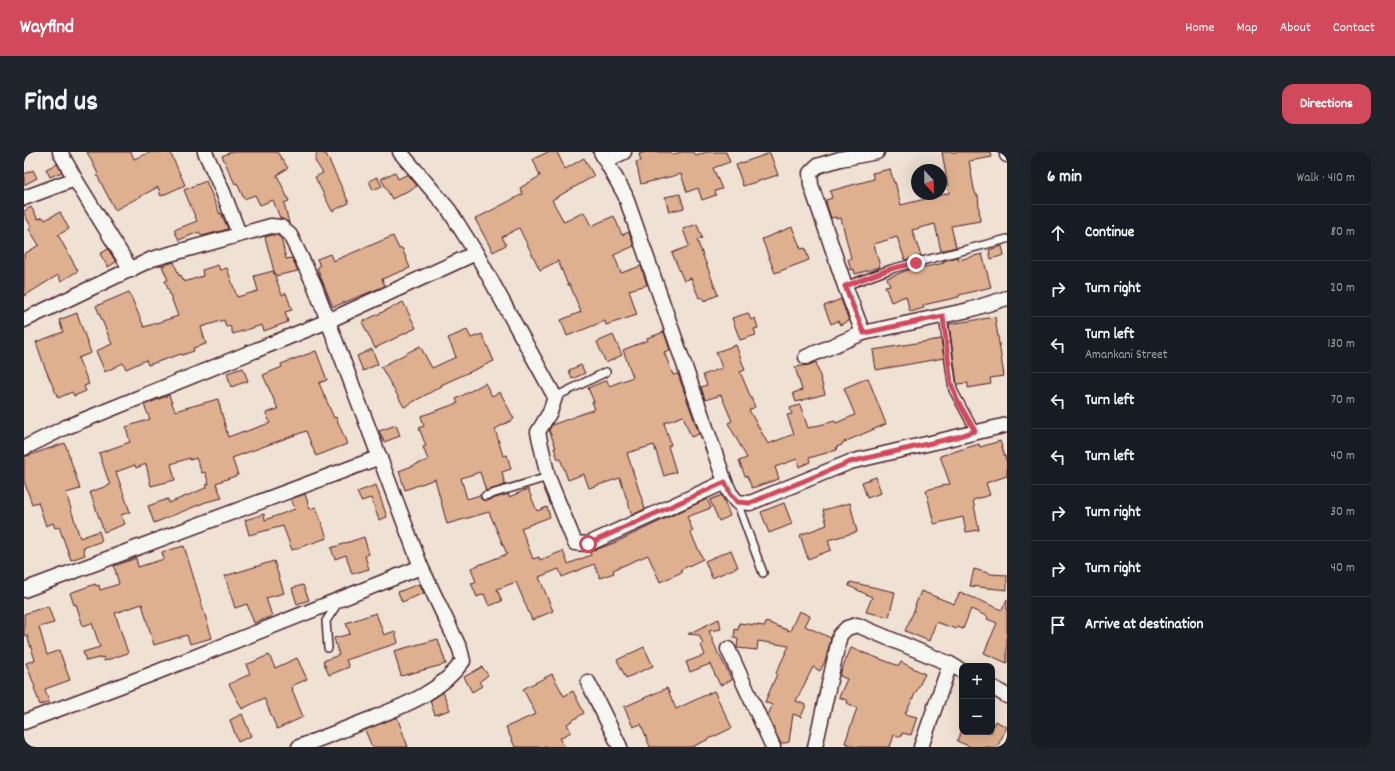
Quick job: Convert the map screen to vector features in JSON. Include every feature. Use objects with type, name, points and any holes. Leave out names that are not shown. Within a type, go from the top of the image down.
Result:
[{"type":"street","points":[[60,152],[131,270]]},
{"type":"street","points":[[205,152],[224,192],[239,234]]},
{"type":"street","points":[[400,152],[449,210],[476,253],[555,397],[550,412],[538,432],[548,477],[575,543],[588,544],[725,482]]},
{"type":"street","points":[[624,152],[603,156],[625,195],[725,482],[730,493],[737,502],[750,503],[850,462],[957,437],[975,431],[1007,425]]},
{"type":"street","points":[[864,333],[845,286],[811,185],[810,173],[817,166],[840,159],[877,152]]},
{"type":"street","points":[[24,198],[75,179]]},
{"type":"street","points":[[24,320],[152,259],[271,226],[281,227],[290,235],[314,284],[421,567],[460,649],[462,661],[441,684],[410,703],[299,747]]},
{"type":"street","points":[[24,448],[64,428],[328,321],[476,253]]},
{"type":"street","points":[[806,357],[864,333],[970,310],[1007,298]]},
{"type":"street","points":[[24,590],[380,457]]},
{"type":"street","points":[[24,722],[152,674],[421,567]]},
{"type":"street","points":[[815,747],[840,635],[847,628],[857,625],[956,668],[921,747]]},
{"type":"street","points":[[728,649],[773,747]]},
{"type":"street","points":[[588,682],[620,747]]},
{"type":"street","points":[[995,689],[1007,696]]},
{"type":"lane","points":[[845,286],[890,269],[1007,239]]},
{"type":"lane","points":[[943,316],[951,383],[957,400],[975,431]]},
{"type":"lane","points":[[555,397],[606,372]]},
{"type":"lane","points":[[485,496],[548,477]]},
{"type":"lane","points":[[737,502],[762,573]]},
{"type":"lane","points":[[328,648],[326,621],[328,616],[342,598]]},
{"type":"building","points":[[87,152],[131,152],[134,159],[151,152],[170,152],[185,185],[161,196],[158,187],[115,210]]},
{"type":"building","points":[[231,152],[277,152],[288,168],[277,175],[289,201],[284,203],[289,223],[280,218],[273,200],[260,205],[255,195],[244,199],[222,156]]},
{"type":"building","points":[[317,152],[326,154],[349,203],[332,211],[315,177],[323,173],[315,161]]},
{"type":"building","points":[[548,152],[557,152],[565,169],[584,158],[594,176],[552,200],[564,222],[584,212],[591,226],[614,216],[622,235],[629,232],[634,246],[614,255],[621,273],[641,266],[647,285],[629,290],[637,315],[606,325],[605,321],[567,336],[561,320],[581,312],[558,261],[540,270],[519,228],[502,237],[506,245],[493,252],[475,219],[523,194],[520,188],[540,176],[533,159]]},
{"type":"building","points":[[646,152],[671,152],[671,155],[681,152],[694,152],[696,156],[706,152],[726,152],[730,162],[713,168],[722,189],[715,191],[716,195],[702,200],[698,188],[687,192],[681,174],[641,184],[636,162],[641,161],[639,154]]},
{"type":"building","points":[[942,152],[991,152],[992,157],[969,161],[974,189],[976,195],[978,195],[980,221],[951,226],[956,247],[941,251],[935,224],[912,230],[921,256],[905,260],[897,237],[874,244],[880,267],[855,274],[854,269],[851,270],[848,259],[851,258],[841,218],[831,218],[827,206],[826,200],[832,198],[830,191],[874,179],[872,173],[890,169],[901,205],[921,200],[947,200],[947,194],[949,193],[947,164],[944,164]]},
{"type":"building","points":[[770,153],[778,175],[743,186],[736,165]]},
{"type":"building","points":[[57,164],[62,172],[50,177],[46,169]]},
{"type":"building","points":[[33,170],[37,178],[24,185],[24,174]]},
{"type":"building","points":[[395,172],[398,179],[408,174],[417,186],[392,199],[381,179]]},
{"type":"building","points":[[377,177],[382,186],[373,190],[369,181]]},
{"type":"building","points":[[206,181],[228,229],[202,236],[199,232],[179,240],[174,230],[197,221],[184,190]]},
{"type":"building","points":[[680,194],[684,208],[669,212],[665,197]]},
{"type":"building","points":[[31,207],[38,219],[43,217],[45,220],[60,212],[69,229],[58,235],[78,271],[61,281],[58,275],[24,296],[24,254],[39,245],[29,229],[32,228],[24,214],[24,211]]},
{"type":"building","points":[[697,224],[702,238],[697,240],[718,295],[704,301],[702,297],[699,298],[691,278],[684,281],[672,253],[689,246],[683,229]]},
{"type":"building","points":[[792,227],[801,249],[805,248],[809,260],[775,273],[762,239]]},
{"type":"building","points":[[277,235],[281,238],[286,259],[292,258],[298,271],[275,276],[282,295],[286,293],[292,310],[285,312],[288,322],[264,331],[262,325],[233,334],[230,326],[226,327],[224,320],[201,327],[206,344],[193,348],[194,351],[148,365],[146,360],[126,369],[123,363],[105,372],[96,351],[112,344],[96,306],[129,292],[144,327],[178,316],[165,281],[168,280],[162,266],[174,262],[179,276],[181,275],[184,282],[203,276],[202,270],[218,265],[220,270],[227,268],[237,297],[258,291],[254,276],[273,271],[275,275],[265,237]]},
{"type":"building","points":[[393,236],[399,249],[402,248],[410,268],[382,279],[385,286],[333,307],[317,268],[320,266],[317,259],[330,254],[333,261]]},
{"type":"building","points":[[1002,246],[1004,255],[991,259],[989,250]]},
{"type":"building","points":[[108,249],[116,262],[108,267],[100,254]]},
{"type":"building","points":[[982,254],[991,287],[959,295],[959,297],[923,305],[924,308],[910,312],[906,296],[891,302],[885,286],[890,285],[887,278],[908,270],[944,263],[943,261],[958,257],[959,260]]},
{"type":"building","points":[[841,299],[849,321],[840,325],[838,321],[831,324],[824,306]]},
{"type":"building","points":[[403,302],[416,328],[375,348],[362,322]]},
{"type":"building","points":[[77,313],[91,353],[78,358],[89,384],[84,386],[86,391],[74,396],[72,392],[58,398],[36,342],[63,332],[59,320]]},
{"type":"building","points":[[748,313],[751,320],[755,318],[758,328],[754,329],[756,335],[740,340],[732,318]]},
{"type":"building","points":[[995,317],[1004,376],[990,378],[991,384],[968,388],[968,383],[957,384],[949,324]]},
{"type":"building","points":[[467,330],[471,338],[482,334],[494,361],[441,385],[442,386],[404,407],[381,367],[420,346],[432,368],[456,357],[448,338]]},
{"type":"building","points":[[664,332],[670,350],[664,352],[673,375],[678,374],[699,434],[691,437],[683,416],[664,423],[671,445],[668,446],[676,472],[664,476],[654,445],[627,453],[645,509],[632,515],[620,478],[589,488],[584,474],[568,480],[560,458],[558,459],[554,448],[556,448],[549,430],[552,425],[595,409],[592,402],[594,402],[588,388],[607,380],[609,386],[633,377],[623,350],[648,340],[647,338]]},
{"type":"building","points":[[613,335],[622,355],[606,363],[597,342]]},
{"type":"building","points":[[941,339],[944,358],[876,370],[873,350]]},
{"type":"building","points":[[736,345],[745,370],[740,372],[755,407],[749,410],[768,444],[794,434],[787,415],[792,414],[790,408],[800,405],[808,428],[835,421],[836,423],[855,415],[844,388],[868,378],[886,424],[842,443],[842,445],[836,447],[837,450],[809,458],[810,462],[799,467],[797,459],[775,467],[779,479],[752,488],[739,461],[747,458],[728,423],[732,421],[721,395],[705,400],[701,387],[707,385],[703,375],[722,368],[716,352]]},
{"type":"building","points":[[372,349],[378,364],[363,371],[357,356]]},
{"type":"building","points":[[316,351],[327,380],[319,383],[334,418],[336,417],[347,444],[316,456],[306,431],[232,458],[238,475],[216,483],[222,498],[206,502],[154,523],[148,506],[168,499],[169,503],[201,490],[209,484],[205,472],[202,473],[196,458],[190,460],[190,458],[171,464],[175,480],[151,486],[146,464],[136,468],[135,465],[116,472],[130,512],[121,515],[125,524],[104,532],[90,492],[110,485],[99,453],[130,442],[126,427],[150,419],[144,405],[169,395],[175,411],[218,399],[228,437],[244,432],[270,423],[266,413],[278,409],[263,375],[282,367],[281,364]]},
{"type":"building","points":[[816,362],[825,394],[796,402],[793,393],[802,390],[795,367],[809,365]]},
{"type":"building","points":[[581,365],[585,373],[572,379],[569,370]]},
{"type":"building","points":[[243,368],[248,381],[231,387],[227,373]]},
{"type":"building","points":[[485,383],[492,396],[500,392],[514,419],[495,429],[503,456],[507,455],[511,469],[502,472],[505,485],[486,491],[480,472],[461,478],[467,499],[480,495],[481,499],[486,501],[508,494],[509,497],[528,489],[537,511],[547,507],[550,517],[521,528],[533,559],[539,557],[540,560],[563,551],[568,564],[591,555],[590,552],[614,543],[707,499],[711,508],[687,517],[693,531],[690,532],[703,559],[680,570],[682,572],[660,582],[648,555],[613,570],[614,573],[600,578],[594,564],[562,577],[559,569],[539,577],[553,611],[532,620],[516,582],[497,589],[502,601],[489,606],[484,594],[477,597],[471,583],[476,582],[471,568],[507,554],[489,512],[447,524],[435,479],[405,490],[399,471],[428,460],[423,447],[426,446],[419,428],[424,426],[421,416],[458,403],[456,399]]},
{"type":"building","points":[[396,425],[400,436],[384,442],[379,431]]},
{"type":"building","points":[[1000,441],[1007,463],[1007,476],[986,483],[990,495],[973,500],[979,530],[966,532],[963,517],[934,524],[926,490],[950,484],[940,456],[979,444],[980,447]]},
{"type":"building","points":[[65,443],[80,489],[66,493],[80,538],[99,531],[102,541],[83,548],[85,555],[71,560],[59,527],[55,528],[53,523],[46,526],[38,502],[32,504],[24,481],[24,457]]},
{"type":"building","points":[[876,477],[881,493],[867,498],[862,482]]},
{"type":"building","points":[[376,485],[387,517],[379,520],[371,498],[361,501],[357,492]]},
{"type":"building","points":[[305,494],[310,509],[316,507],[327,538],[292,550],[283,526],[249,535],[245,520],[264,514],[265,520],[295,509],[291,499]]},
{"type":"building","points":[[722,495],[730,516],[719,521],[710,500]]},
{"type":"building","points":[[784,503],[792,524],[769,533],[761,512]]},
{"type":"building","points":[[850,503],[857,532],[828,540],[831,550],[808,559],[800,535],[827,525],[823,510]]},
{"type":"building","points":[[364,537],[369,554],[365,556],[369,569],[352,574],[346,555],[335,559],[331,548]]},
{"type":"building","points":[[184,546],[212,638],[190,644],[187,635],[154,645],[142,604],[115,613],[128,653],[104,661],[103,657],[86,661],[83,652],[100,647],[92,623],[83,626],[76,604],[74,605],[70,593],[95,584],[96,586],[99,585],[100,590],[119,584],[114,566],[136,558],[138,567],[164,559],[162,552]]},
{"type":"building","points":[[731,550],[738,567],[712,578],[705,561]]},
{"type":"building","points":[[274,561],[284,593],[266,598],[272,616],[254,623],[247,604],[235,608],[225,576]]},
{"type":"building","points":[[974,569],[991,574],[1007,575],[1007,590],[970,586]]},
{"type":"building","points":[[850,582],[895,592],[889,617],[866,612],[872,597],[849,586]]},
{"type":"building","points":[[419,584],[424,593],[402,602],[398,592]]},
{"type":"building","points":[[303,585],[309,600],[297,604],[292,588]]},
{"type":"building","points":[[921,591],[954,604],[960,592],[1002,610],[1007,599],[1007,663],[984,653],[997,623],[987,619],[988,617],[971,609],[963,629],[957,627],[956,629],[936,622],[929,641],[905,631]]},
{"type":"building","points":[[48,606],[54,623],[39,627],[47,655],[59,650],[70,680],[45,689],[49,702],[40,705],[26,663],[35,660],[27,635],[24,636],[24,614]]},
{"type":"building","points":[[799,611],[810,616],[805,626],[831,638],[826,659],[820,671],[813,667],[796,701],[806,705],[801,717],[793,714],[789,742],[781,744],[768,716],[772,705],[765,702],[777,674],[776,673],[789,646],[758,641],[757,650],[737,648],[738,639],[734,638],[735,629],[738,630],[739,623],[765,626],[766,622],[790,631]]},
{"type":"building","points":[[376,613],[384,635],[395,631],[398,643],[346,660],[349,667],[329,675],[323,661],[339,655],[334,638],[350,634],[346,623]]},
{"type":"building","points":[[719,619],[721,629],[709,631],[719,656],[732,680],[720,685],[710,664],[690,672],[686,662],[705,655],[701,645],[703,644],[699,635],[688,634]]},
{"type":"building","points":[[438,639],[446,664],[401,676],[394,651]]},
{"type":"building","points":[[644,647],[653,666],[626,678],[617,660]]},
{"type":"building","points":[[851,648],[899,666],[901,662],[925,674],[905,714],[917,717],[911,735],[902,733],[901,737],[894,735],[890,747],[856,747],[845,743],[857,708],[847,703],[848,701],[839,697],[847,679],[840,676],[840,674]]},
{"type":"building","points":[[269,655],[275,668],[297,658],[307,679],[292,686],[303,717],[277,729],[264,698],[242,709],[229,684],[250,674],[246,665]]},
{"type":"building","points":[[482,667],[488,675],[479,682],[482,686],[472,692],[464,677]]},
{"type":"building","points":[[552,674],[564,696],[573,691],[584,713],[567,724],[571,732],[560,738],[565,747],[515,747],[506,727],[536,714],[523,689]]},
{"type":"building","points":[[667,688],[676,709],[714,691],[732,728],[692,747],[650,747],[641,724],[633,727],[624,707]]},
{"type":"building","points":[[443,692],[450,710],[435,715],[430,701]]},
{"type":"building","points":[[242,714],[251,736],[238,742],[230,720]]},
{"type":"building","points":[[397,717],[408,747],[372,747],[365,730]]},
{"type":"building","points":[[995,721],[1007,727],[997,747],[971,747],[957,741],[960,735],[995,735]]},
{"type":"route","points":[[588,544],[725,482],[730,493],[737,502],[750,503],[850,462],[957,437],[975,431],[957,400],[951,383],[943,316],[864,333],[845,286],[890,269],[916,263]]}]
